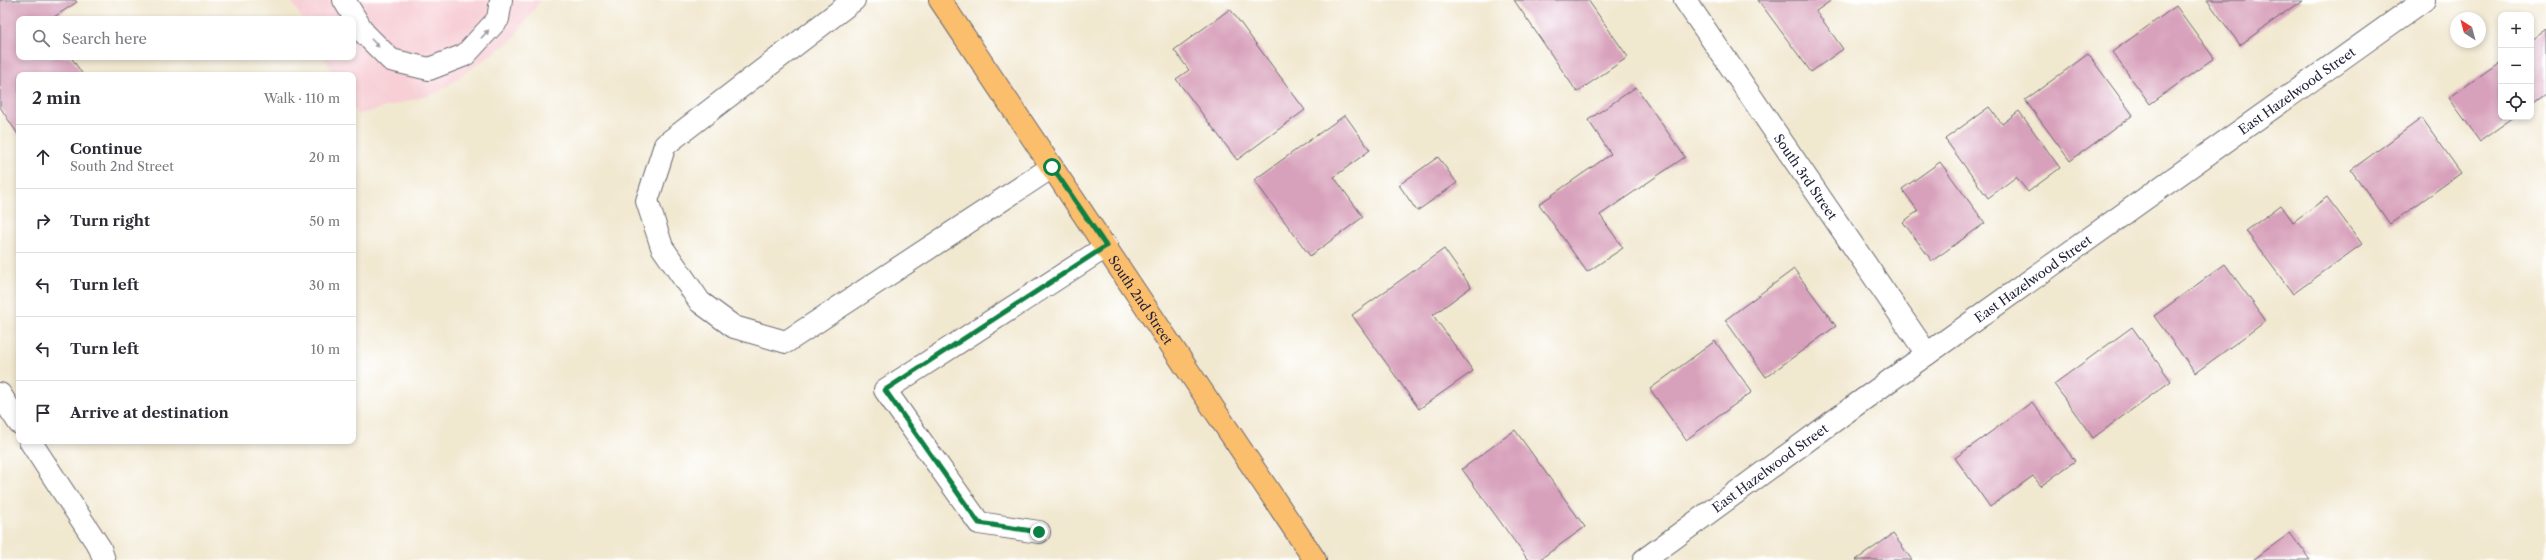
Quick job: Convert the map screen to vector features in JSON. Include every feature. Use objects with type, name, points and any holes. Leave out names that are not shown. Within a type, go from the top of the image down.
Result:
[{"type":"main road","name":"South 2nd Street","points":[[940,0],[1315,560]]},
{"type":"street","points":[[344,0],[354,16]]},
{"type":"street","points":[[356,20],[364,33],[391,60],[428,69],[465,55],[498,19],[501,0]]},
{"type":"street","points":[[854,0],[665,145],[647,201],[662,247],[700,302],[734,328],[786,342],[1052,167]]},
{"type":"street","name":"South 3rd Street","points":[[1685,0],[1927,354]]},
{"type":"street","name":"East Hazelwood Street","points":[[1644,560],[1927,354],[2424,0]]},
{"type":"street","points":[[1039,532],[979,523],[885,390],[1106,246]]},
{"type":"street","points":[[0,394],[16,418]]},
{"type":"street","points":[[32,444],[100,548],[104,560]]},
{"type":"shaded area","points":[[291,0],[541,0],[512,40],[437,93],[357,115],[356,72],[332,72],[326,60],[356,60],[356,16],[300,16]]},
{"type":"building","points":[[0,0],[75,0],[77,2],[56,16],[16,16],[16,60],[73,60],[81,72],[16,72],[16,131],[0,107]]},
{"type":"building","points":[[1514,0],[1588,0],[1628,57],[1577,92]]},
{"type":"building","points":[[1758,0],[1832,0],[1816,11],[1843,49],[1811,72]]},
{"type":"building","points":[[2207,0],[2302,0],[2240,45]]},
{"type":"building","points":[[2176,6],[2214,58],[2150,104],[2112,52]]},
{"type":"building","points":[[1230,9],[1305,110],[1237,160],[1176,79],[1189,70],[1174,50]]},
{"type":"building","points":[[2546,29],[2546,94],[2534,103],[2534,48],[2534,38]]},
{"type":"building","points":[[2088,54],[2133,115],[2070,161],[2025,100]]},
{"type":"building","points":[[2498,63],[2498,120],[2510,120],[2480,141],[2449,98]]},
{"type":"building","points":[[1636,87],[1685,157],[1600,215],[1623,248],[1587,272],[1539,204],[1611,154],[1588,120]]},
{"type":"building","points":[[1989,107],[2002,124],[2019,111],[2060,168],[2028,192],[2016,177],[1988,198],[1945,139]]},
{"type":"building","points":[[1345,115],[1370,150],[1334,177],[1363,217],[1310,256],[1254,180]]},
{"type":"building","points":[[2422,118],[2461,173],[2390,224],[2351,170]]},
{"type":"building","points":[[1438,157],[1457,183],[1417,211],[1399,185]]},
{"type":"building","points":[[1940,162],[1985,223],[1932,261],[1903,222],[1918,211],[1902,189]]},
{"type":"building","points":[[2327,197],[2362,244],[2293,294],[2246,231],[2281,205],[2293,222]]},
{"type":"building","points":[[1444,249],[1471,287],[1433,315],[1473,371],[1419,409],[1352,315]]},
{"type":"building","points":[[2225,264],[2266,321],[2195,373],[2154,316]]},
{"type":"building","points":[[1794,269],[1836,326],[1766,377],[1725,320]]},
{"type":"building","points":[[2132,327],[2171,381],[2093,438],[2054,384]]},
{"type":"building","points":[[1715,341],[1752,392],[1686,440],[1650,389]]},
{"type":"building","points":[[2032,402],[2075,461],[2041,486],[2033,476],[1990,507],[1955,458]]},
{"type":"building","points":[[1515,430],[1585,527],[1539,560],[1528,560],[1462,469]]},
{"type":"building","points":[[2290,533],[2310,560],[2253,560]]},
{"type":"building","points":[[1893,534],[1912,560],[1856,560]]},
{"type":"route","points":[[1039,532],[979,523],[885,390],[1106,246],[1052,167]]}]
